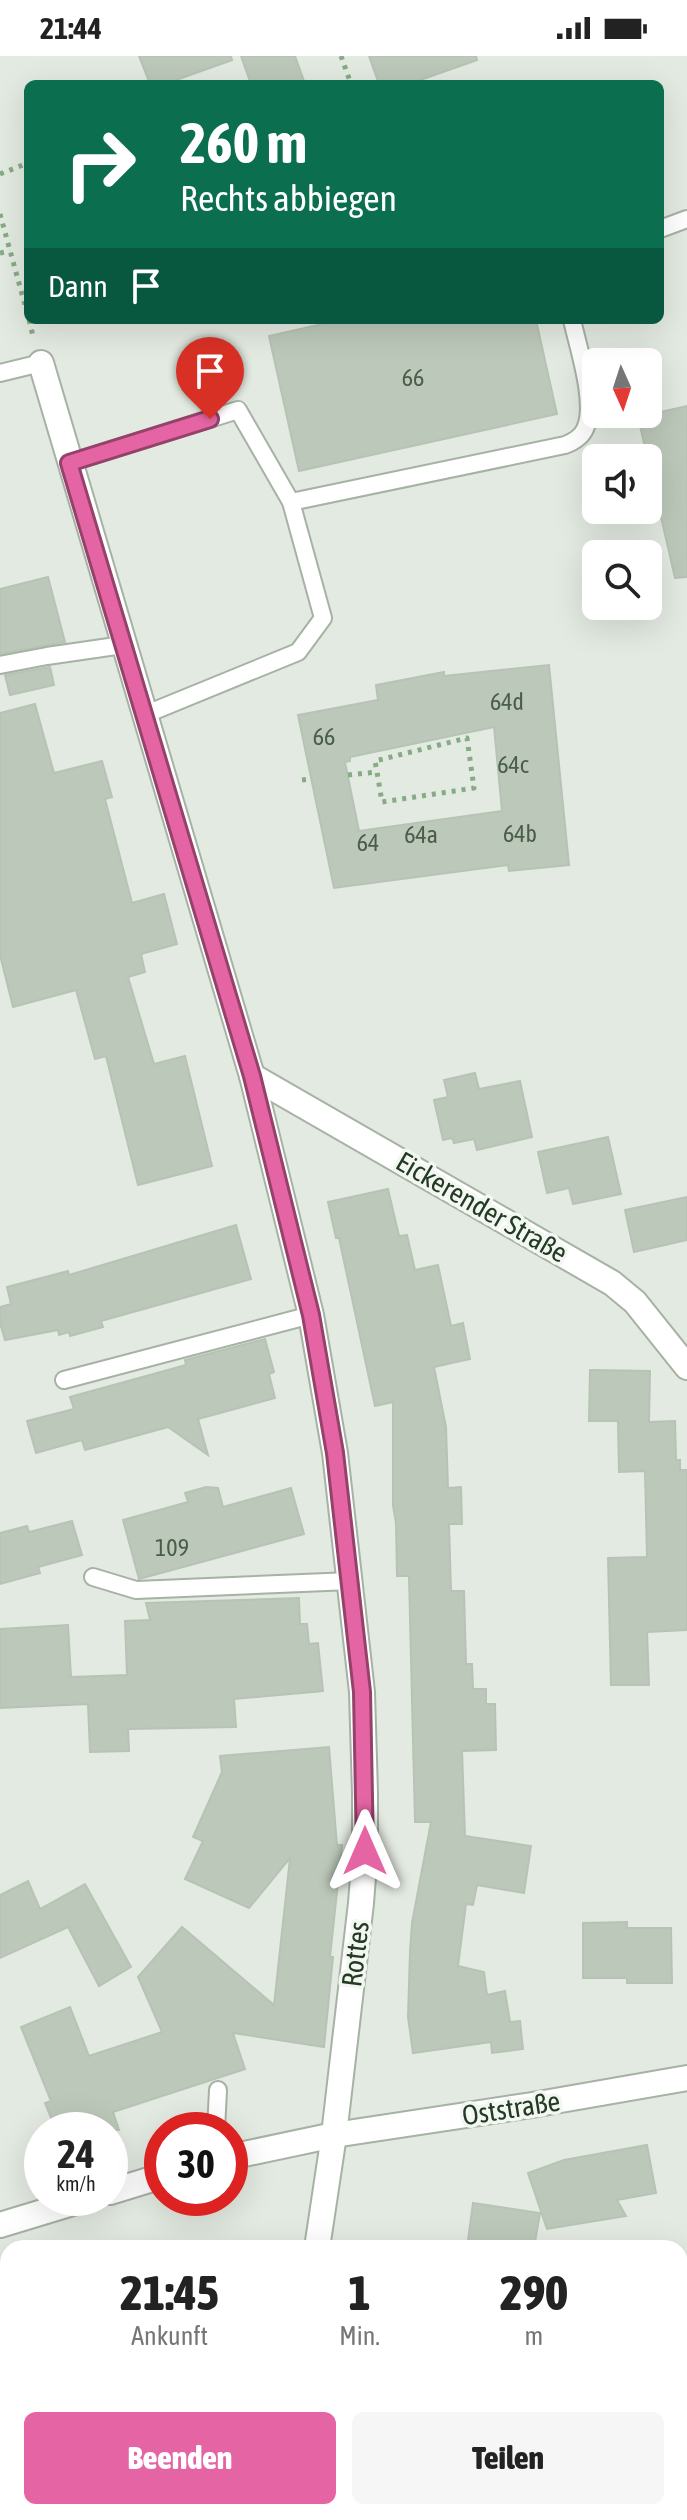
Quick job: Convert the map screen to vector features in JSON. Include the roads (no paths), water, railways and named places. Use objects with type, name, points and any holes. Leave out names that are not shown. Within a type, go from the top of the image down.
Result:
[{"type":"street","name":"Rottes","points":[[41,363],[252,1076],[311,1315],[335,1453],[362,1692],[365,1851],[334,2135],[318,2240]]},
{"type":"street","name":"Eickerender Straße","points":[[252,1076],[612,1283],[635,1302],[687,1367]]},
{"type":"street","name":"Oststraße","points":[[334,2135],[687,2078]]},
{"type":"street","points":[[248,2153],[334,2135]]},
{"type":"street","points":[[0,2225],[30,2216]]},
{"type":"lane","points":[[664,228],[687,219]]},
{"type":"lane","points":[[291,502],[565,445],[578,438],[586,427],[588,399],[573,324]]},
{"type":"lane","points":[[0,373],[41,363]]},
{"type":"lane","points":[[69,463],[238,410],[291,502],[323,618],[298,652],[144,715]]},
{"type":"lane","points":[[0,665],[123,645]]},
{"type":"lane","points":[[64,1380],[311,1315]]},
{"type":"lane","points":[[93,1577],[136,1590],[351,1581]]},
{"type":"lane","points":[[217,2112],[218,2090]]}]
